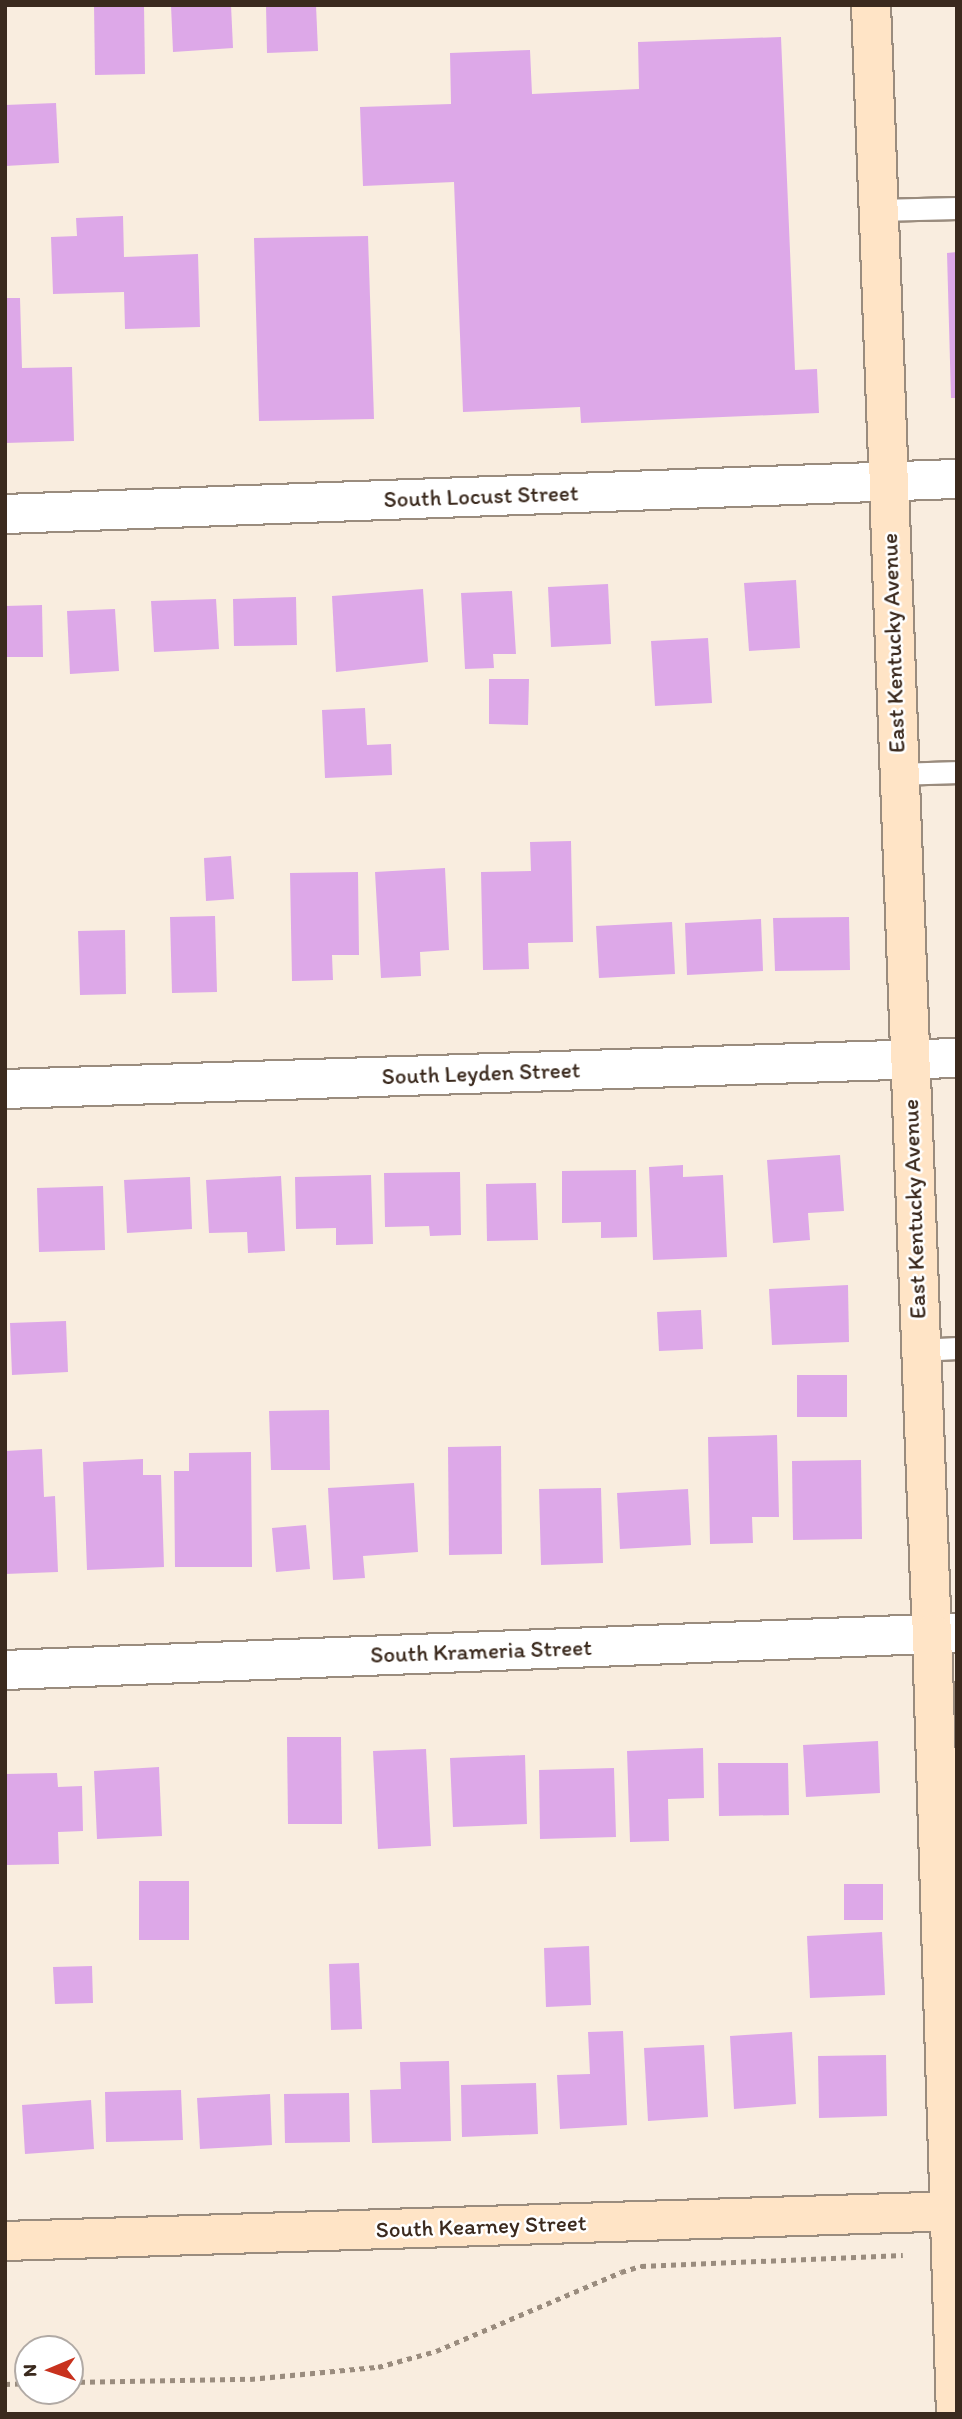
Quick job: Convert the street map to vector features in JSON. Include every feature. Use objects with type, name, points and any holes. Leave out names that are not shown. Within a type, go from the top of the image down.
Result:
[{"type":"street","name":"East Kentucky Avenue","points":[[871,5],[919,1350],[944,1633],[956,2414]]},
{"type":"street","name":"South Locust Street","points":[[5,514],[957,479]]},
{"type":"street","name":"South Leyden Street","points":[[5,1089],[957,1058]]},
{"type":"street","name":"South Krameria Street","points":[[5,1670],[944,1633]]},
{"type":"street","name":"South Kearney Street","points":[[5,2241],[953,2211]]},
{"type":"lane","points":[[878,210],[957,208]]},
{"type":"lane","points":[[898,774],[957,772]]},
{"type":"lane","points":[[919,1350],[957,1348]]},
{"type":"path","points":[[84,2382],[250,2379],[377,2367],[436,2351],[621,2272],[641,2266],[908,2255]]},
{"type":"building","points":[[94,5],[144,5],[145,74],[95,75]]},
{"type":"building","points":[[171,5],[231,5],[233,48],[173,52]]},
{"type":"building","points":[[266,5],[316,5],[318,51],[267,53]]},
{"type":"building","points":[[781,37],[795,370],[817,369],[819,413],[581,423],[580,407],[463,412],[454,182],[363,186],[360,107],[451,104],[450,53],[530,50],[532,94],[639,89],[638,42]]},
{"type":"building","points":[[56,103],[59,163],[5,166],[5,105]]},
{"type":"building","points":[[123,216],[124,257],[198,254],[200,327],[125,329],[124,292],[53,294],[51,237],[77,236],[76,218]]},
{"type":"building","points":[[368,236],[374,419],[259,421],[254,238]]},
{"type":"building","points":[[957,252],[957,398],[951,398],[947,253]]},
{"type":"building","points":[[5,298],[20,298],[22,368],[72,367],[74,441],[5,443]]},
{"type":"building","points":[[796,580],[800,648],[749,651],[744,583]]},
{"type":"building","points":[[608,584],[611,644],[551,647],[548,587]]},
{"type":"building","points":[[423,589],[428,662],[336,672],[332,596]]},
{"type":"building","points":[[512,591],[516,654],[493,654],[494,668],[465,669],[461,593]]},
{"type":"building","points":[[296,597],[297,645],[234,646],[233,599]]},
{"type":"building","points":[[216,599],[219,649],[154,652],[151,601]]},
{"type":"building","points":[[42,605],[43,657],[5,657],[5,606]]},
{"type":"building","points":[[115,609],[119,671],[70,674],[67,611]]},
{"type":"building","points":[[708,638],[712,703],[655,706],[651,641]]},
{"type":"building","points":[[489,679],[529,679],[528,725],[489,724]]},
{"type":"building","points":[[365,708],[367,745],[391,744],[392,775],[325,778],[322,710]]},
{"type":"building","points":[[571,841],[573,942],[528,943],[529,969],[483,970],[481,872],[531,871],[530,842]]},
{"type":"building","points":[[231,856],[234,899],[206,901],[204,858]]},
{"type":"building","points":[[445,868],[449,950],[420,952],[421,976],[381,978],[375,872]]},
{"type":"building","points":[[358,872],[359,955],[332,955],[333,980],[292,981],[290,873]]},
{"type":"building","points":[[215,916],[217,992],[172,993],[170,917]]},
{"type":"building","points":[[849,917],[850,970],[775,971],[773,918]]},
{"type":"building","points":[[761,919],[763,971],[687,975],[685,923]]},
{"type":"building","points":[[672,922],[675,974],[599,978],[596,926]]},
{"type":"building","points":[[125,930],[126,994],[80,995],[78,931]]},
{"type":"building","points":[[840,1155],[844,1211],[808,1213],[810,1240],[773,1243],[767,1160]]},
{"type":"building","points":[[683,1165],[683,1177],[723,1175],[727,1257],[653,1260],[649,1167]]},
{"type":"building","points":[[636,1170],[637,1237],[601,1238],[601,1222],[562,1223],[562,1171]]},
{"type":"building","points":[[460,1172],[461,1235],[430,1236],[429,1226],[385,1227],[384,1173]]},
{"type":"building","points":[[371,1175],[373,1244],[336,1245],[336,1228],[296,1229],[295,1177]]},
{"type":"building","points":[[281,1176],[285,1251],[248,1253],[247,1232],[209,1233],[206,1180]]},
{"type":"building","points":[[190,1177],[192,1229],[127,1233],[124,1180]]},
{"type":"building","points":[[536,1183],[538,1240],[487,1241],[486,1184]]},
{"type":"building","points":[[103,1186],[105,1250],[39,1252],[37,1188]]},
{"type":"building","points":[[848,1285],[849,1342],[772,1345],[769,1289]]},
{"type":"building","points":[[701,1310],[703,1349],[659,1351],[657,1312]]},
{"type":"building","points":[[66,1321],[68,1372],[12,1375],[10,1323]]},
{"type":"building","points":[[797,1375],[847,1375],[847,1417],[797,1417]]},
{"type":"building","points":[[329,1410],[330,1470],[271,1470],[269,1411]]},
{"type":"building","points":[[777,1435],[779,1517],[752,1517],[753,1543],[710,1544],[708,1437]]},
{"type":"building","points":[[501,1446],[502,1554],[449,1555],[448,1447]]},
{"type":"building","points":[[42,1449],[44,1497],[55,1496],[58,1572],[5,1574],[5,1451]]},
{"type":"building","points":[[251,1452],[252,1567],[175,1567],[174,1471],[189,1471],[189,1453]]},
{"type":"building","points":[[143,1459],[143,1475],[161,1475],[164,1567],[87,1570],[83,1462]]},
{"type":"building","points":[[861,1460],[862,1539],[793,1540],[792,1461]]},
{"type":"building","points":[[414,1483],[418,1552],[363,1556],[365,1578],[333,1580],[328,1488]]},
{"type":"building","points":[[601,1488],[603,1563],[541,1565],[539,1489]]},
{"type":"building","points":[[688,1489],[691,1545],[620,1549],[617,1493]]},
{"type":"building","points":[[306,1525],[310,1569],[276,1572],[272,1528]]},
{"type":"building","points":[[287,1737],[341,1737],[342,1824],[288,1824]]},
{"type":"building","points":[[878,1741],[880,1793],[806,1797],[803,1745]]},
{"type":"building","points":[[703,1748],[704,1798],[668,1799],[669,1841],[630,1842],[627,1751]]},
{"type":"building","points":[[426,1749],[431,1846],[378,1849],[373,1751]]},
{"type":"building","points":[[525,1755],[527,1824],[453,1827],[450,1758]]},
{"type":"building","points":[[718,1763],[788,1763],[789,1815],[719,1816]]},
{"type":"building","points":[[159,1767],[162,1836],[97,1839],[94,1771]]},
{"type":"building","points":[[614,1768],[616,1837],[540,1839],[539,1770]]},
{"type":"building","points":[[57,1773],[58,1787],[82,1786],[83,1831],[58,1832],[59,1864],[5,1865],[5,1774]]},
{"type":"building","points":[[139,1881],[189,1881],[189,1940],[139,1940]]},
{"type":"building","points":[[844,1884],[883,1884],[883,1920],[844,1920]]},
{"type":"building","points":[[882,1932],[885,1995],[810,1998],[807,1936]]},
{"type":"building","points":[[589,1946],[591,2005],[546,2007],[544,1948]]},
{"type":"building","points":[[359,1963],[362,2029],[331,2030],[329,1964]]},
{"type":"building","points":[[92,1966],[93,2003],[55,2004],[53,1967]]},
{"type":"building","points":[[623,2031],[627,2125],[560,2129],[557,2075],[590,2074],[588,2032]]},
{"type":"building","points":[[792,2032],[796,2104],[734,2109],[730,2036]]},
{"type":"building","points":[[704,2045],[708,2117],[648,2121],[644,2048]]},
{"type":"building","points":[[886,2055],[887,2116],[819,2118],[818,2056]]},
{"type":"building","points":[[449,2061],[451,2141],[372,2143],[370,2090],[401,2089],[400,2062]]},
{"type":"building","points":[[536,2083],[538,2134],[462,2137],[461,2085]]},
{"type":"building","points":[[181,2090],[183,2140],[106,2142],[105,2092]]},
{"type":"building","points":[[349,2093],[350,2142],[285,2143],[284,2094]]},
{"type":"building","points":[[270,2094],[272,2145],[200,2149],[197,2098]]},
{"type":"building","points":[[91,2100],[94,2149],[25,2154],[22,2105]]}]
